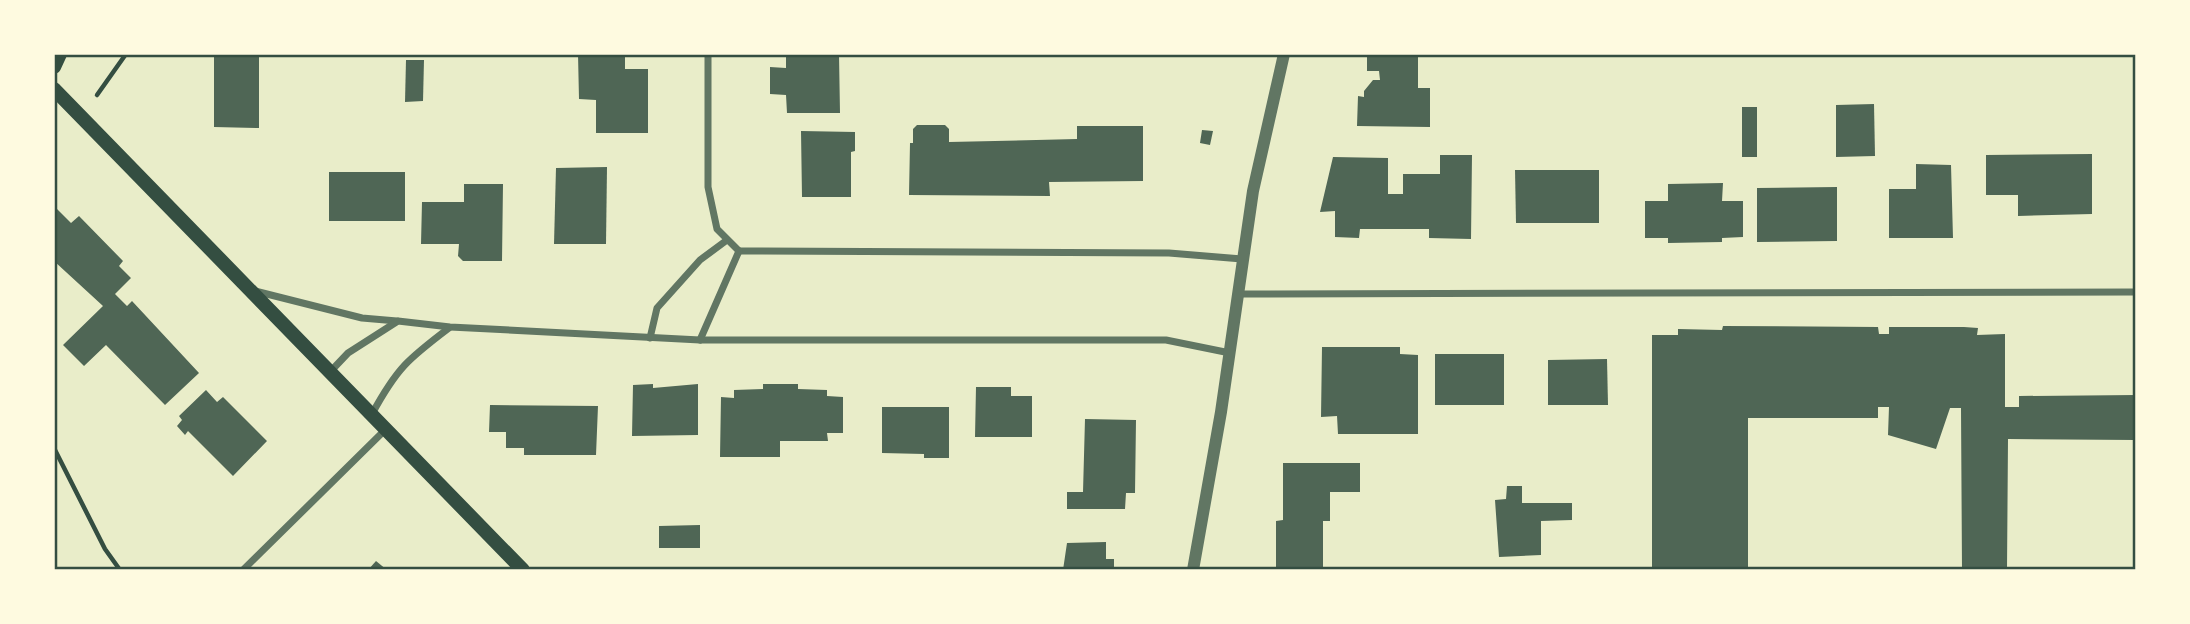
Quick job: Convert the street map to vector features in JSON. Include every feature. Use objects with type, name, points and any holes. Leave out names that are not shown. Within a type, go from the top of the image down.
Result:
[{"type":"main road","points":[[54,67],[60,54]]},
{"type":"main road","points":[[54,89],[523,570]]},
{"type":"street","points":[[708,54],[708,187],[717,229],[738,251],[1169,253],[1242,259]]},
{"type":"street","points":[[1193,570],[1230,353],[1253,191],[1284,54]]},
{"type":"street","points":[[650,338],[657,308],[700,260],[727,240]]},
{"type":"street","points":[[700,340],[738,251]]},
{"type":"street","points":[[249,289],[362,318],[450,327],[700,340],[1166,340],[1230,353]]},
{"type":"street","points":[[1238,294],[2136,292]]},
{"type":"street","points":[[330,372],[348,353],[398,321]]},
{"type":"street","points":[[372,414],[388,383],[408,359],[450,327]]},
{"type":"street","points":[[243,570],[387,429]]},
{"type":"path","points":[[82,115],[126,54]]},
{"type":"path","points":[[54,448],[105,549],[120,570]]},
{"type":"building","points":[[214,54],[259,54],[259,128],[214,127]]},
{"type":"building","points":[[578,54],[625,54],[625,69],[648,69],[648,133],[596,133],[596,100],[579,99]]},
{"type":"building","points":[[786,54],[839,54],[840,113],[787,113],[786,95],[770,94],[770,67],[786,68]]},
{"type":"building","points":[[1367,54],[1418,54],[1418,88],[1430,88],[1430,127],[1357,126],[1358,96],[1364,97],[1364,91],[1373,80],[1380,80],[1379,71],[1367,71]]},
{"type":"building","points":[[406,60],[424,60],[423,101],[405,102]]},
{"type":"building","points":[[1874,104],[1875,156],[1836,157],[1836,105]]},
{"type":"building","points":[[1742,107],[1757,107],[1757,157],[1742,157]]},
{"type":"building","points":[[917,125],[945,125],[949,129],[949,142],[1077,139],[1077,126],[1143,126],[1143,181],[1049,182],[1050,196],[909,195],[910,143],[913,143],[913,129]]},
{"type":"building","points":[[1202,130],[1213,131],[1210,145],[1200,143]]},
{"type":"building","points":[[801,131],[855,132],[855,151],[851,152],[851,197],[802,197]]},
{"type":"building","points":[[2092,154],[2092,214],[2018,216],[2018,195],[1986,195],[1986,155]]},
{"type":"building","points":[[1440,155],[1472,155],[1471,239],[1429,238],[1429,229],[1360,229],[1359,238],[1335,237],[1335,211],[1320,212],[1333,157],[1388,158],[1388,194],[1403,194],[1403,174],[1440,174]]},
{"type":"building","points":[[1916,164],[1951,165],[1953,238],[1889,238],[1889,189],[1916,189]]},
{"type":"building","points":[[607,167],[606,244],[554,244],[556,168]]},
{"type":"building","points":[[1515,170],[1599,170],[1599,223],[1516,223]]},
{"type":"building","points":[[329,172],[405,172],[405,221],[329,221]]},
{"type":"building","points":[[1723,183],[1722,201],[1743,201],[1743,237],[1722,238],[1722,242],[1668,243],[1668,238],[1645,238],[1645,201],[1668,201],[1668,184]]},
{"type":"building","points":[[464,184],[503,184],[502,261],[463,261],[458,256],[459,244],[421,244],[422,202],[464,202]]},
{"type":"building","points":[[1837,187],[1837,241],[1757,242],[1757,188]]},
{"type":"building","points":[[54,206],[71,223],[79,216],[123,261],[119,266],[131,278],[115,294],[127,306],[132,301],[199,373],[165,405],[106,345],[84,366],[63,345],[103,306],[54,261]]},
{"type":"building","points":[[1723,326],[1878,327],[1879,334],[1889,334],[1889,327],[1964,327],[1978,328],[1977,335],[2005,334],[2005,407],[2019,407],[2019,396],[2136,395],[2136,440],[2008,439],[2007,570],[1962,570],[1961,408],[1950,408],[1936,449],[1888,435],[1889,407],[1878,407],[1878,418],[1748,418],[1748,570],[1652,570],[1652,335],[1678,335],[1678,329],[1722,330]]},
{"type":"building","points":[[1322,347],[1400,347],[1400,354],[1418,355],[1418,434],[1338,434],[1337,416],[1321,417]]},
{"type":"building","points":[[1435,354],[1504,354],[1504,405],[1435,405]]},
{"type":"building","points":[[1607,359],[1608,405],[1548,405],[1548,360]]},
{"type":"building","points":[[653,384],[653,388],[698,384],[698,435],[632,436],[633,385]]},
{"type":"building","points":[[763,384],[798,384],[798,389],[827,390],[827,396],[843,397],[843,433],[827,433],[828,441],[780,441],[780,457],[720,457],[721,397],[734,398],[734,390],[763,389]]},
{"type":"building","points":[[976,387],[1011,387],[1011,396],[1032,396],[1032,437],[975,437]]},
{"type":"building","points":[[206,390],[217,402],[223,397],[267,441],[233,476],[188,431],[185,435],[177,426],[182,420],[179,416]]},
{"type":"building","points":[[490,405],[598,406],[596,455],[524,455],[524,448],[506,448],[506,432],[489,432]]},
{"type":"building","points":[[882,407],[949,407],[949,458],[924,458],[924,454],[882,453]]},
{"type":"building","points":[[1085,419],[1136,420],[1135,493],[1126,493],[1125,509],[1067,509],[1067,492],[1083,492]]},
{"type":"building","points":[[1283,463],[1360,463],[1360,492],[1330,492],[1330,521],[1323,521],[1323,570],[1276,570],[1276,521],[1283,520]]},
{"type":"building","points":[[1507,486],[1522,486],[1522,503],[1572,503],[1572,520],[1541,521],[1541,555],[1499,557],[1495,500],[1506,499]]},
{"type":"building","points":[[700,525],[700,548],[659,548],[659,526]]},
{"type":"building","points":[[1106,542],[1106,559],[1114,559],[1114,570],[1063,570],[1067,543]]},
{"type":"building","points":[[376,561],[387,570],[368,570]]}]
